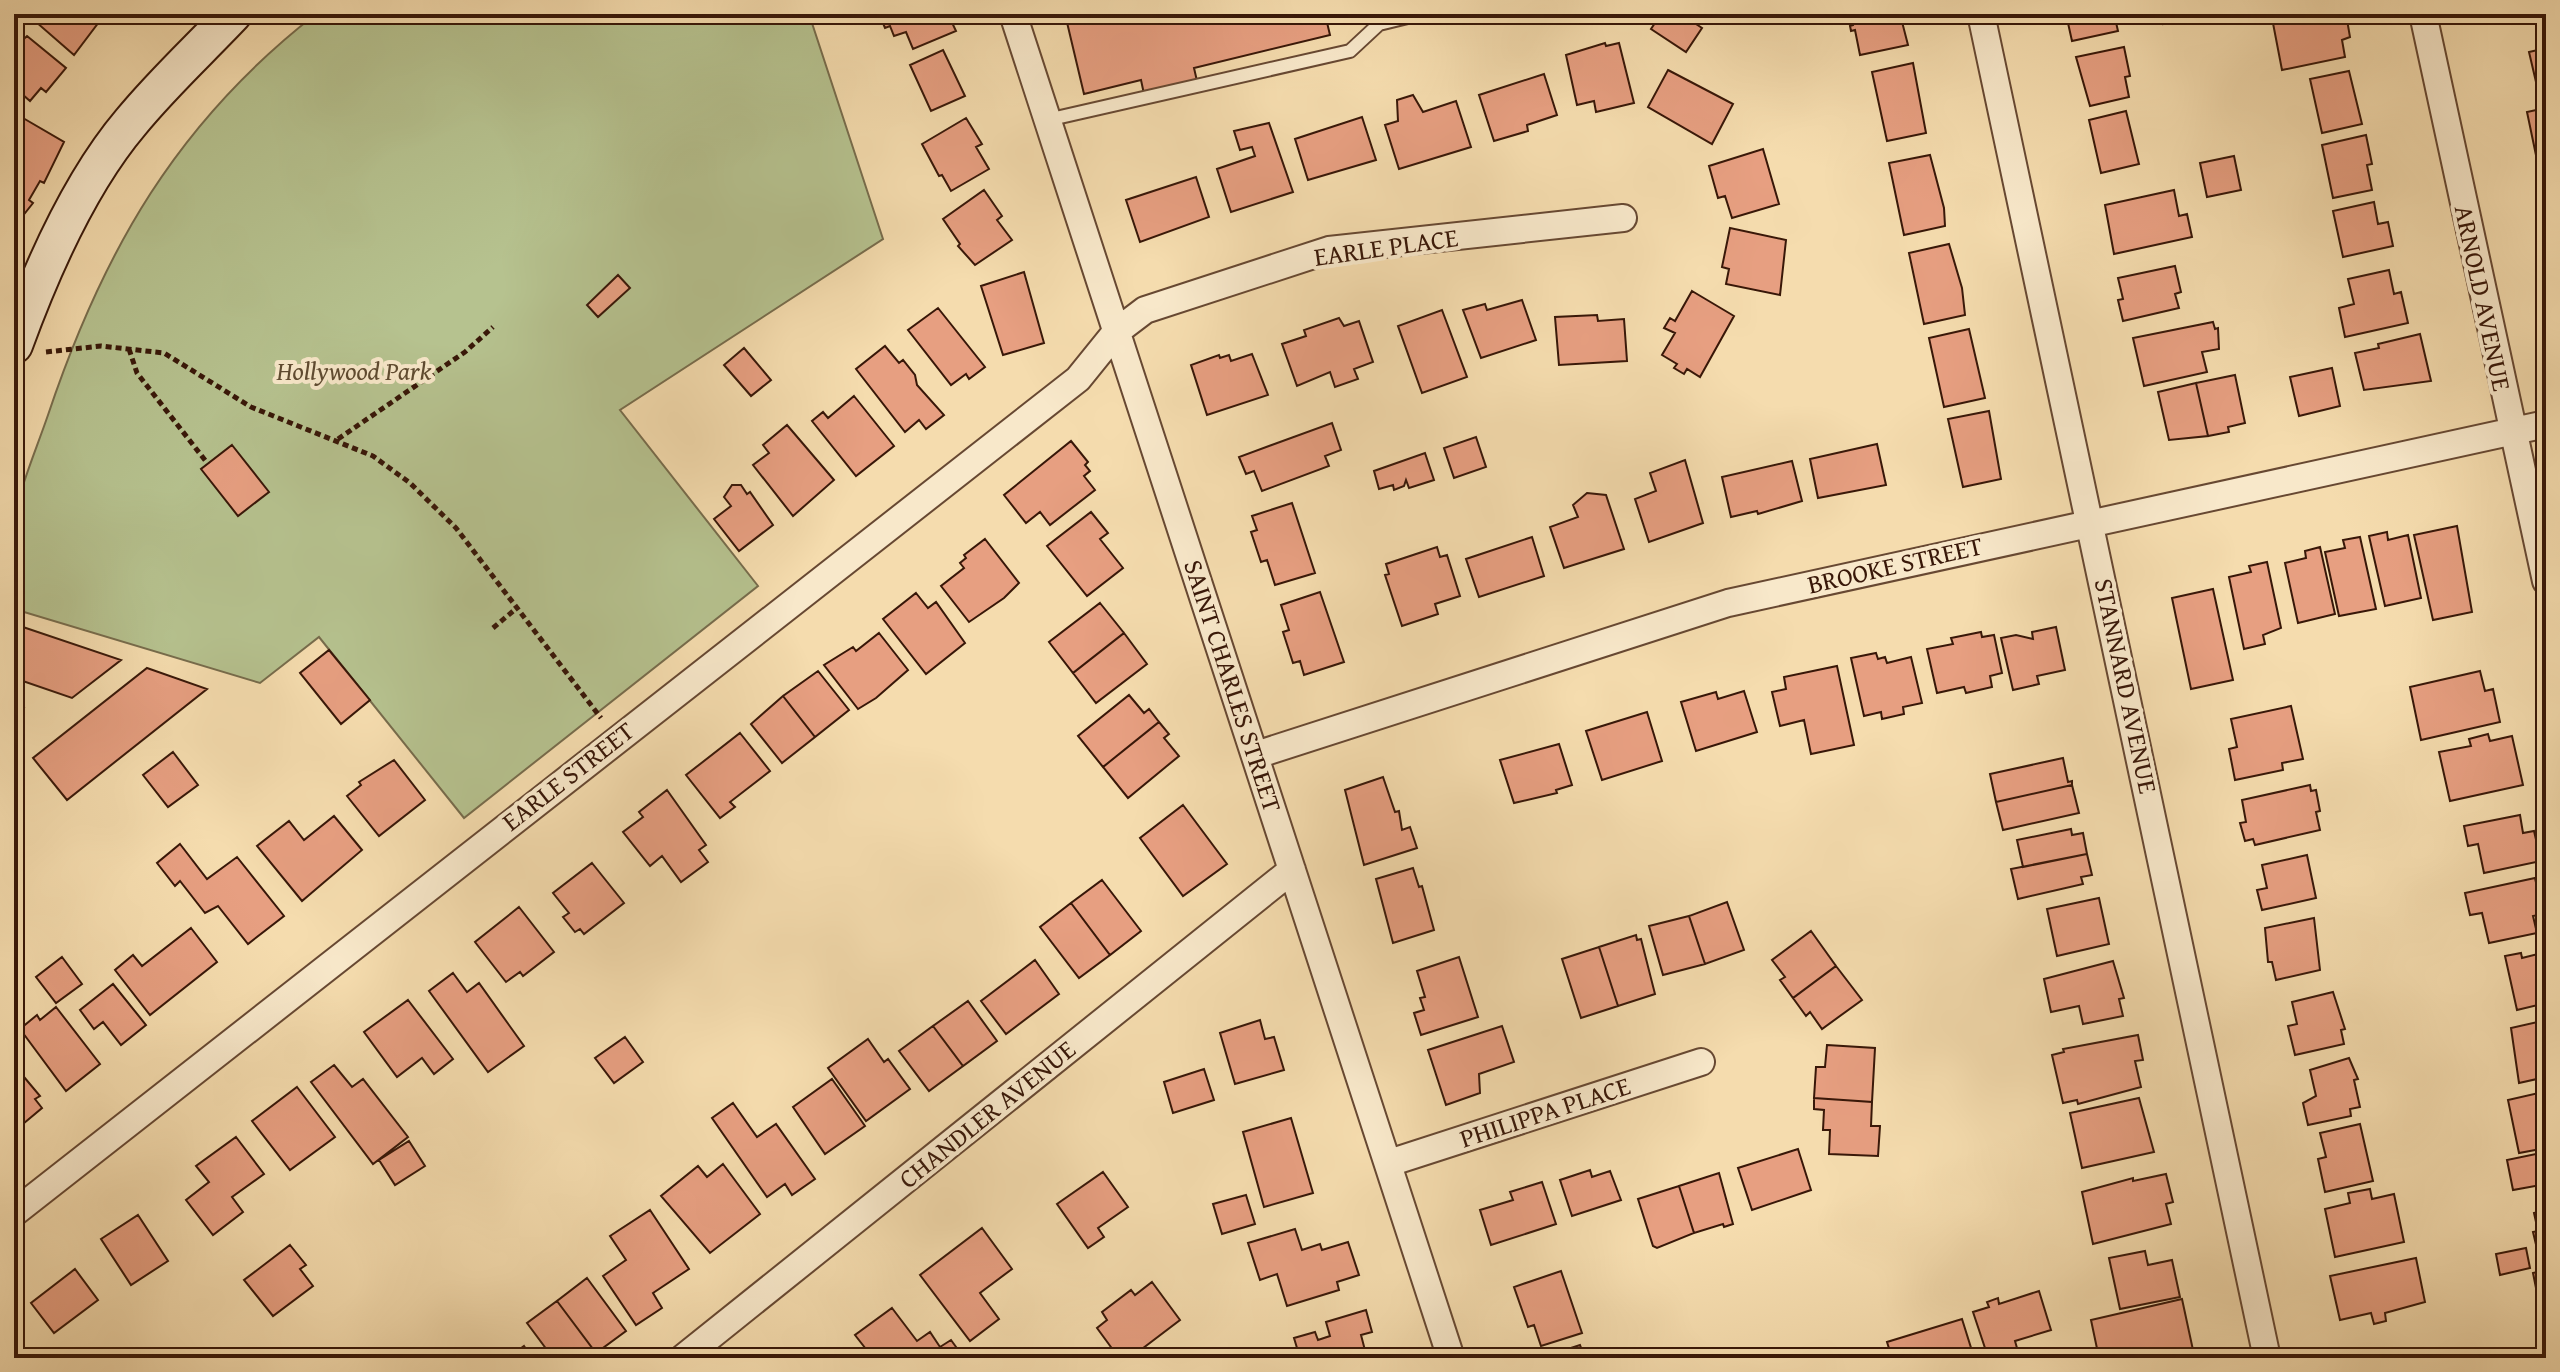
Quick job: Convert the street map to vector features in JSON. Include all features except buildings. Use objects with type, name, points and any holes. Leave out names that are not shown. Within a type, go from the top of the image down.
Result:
[{"type":"street","points":[[29,348],[38,278],[74,209],[129,123],[233,14]]},
{"type":"street","name":"SAINT CHARLES STREET","points":[[1013,14],[1451,1358]]},
{"type":"street","name":"STANNARD AVENUE","points":[[1981,14],[2267,1358]]},
{"type":"street","name":"ARNOLD AVENUE","points":[[2423,14],[2511,431],[2546,581]]},
{"type":"street","name":"EARLE PLACE","points":[[1116,332],[1145,310],[1329,250],[1623,218]]},
{"type":"street","name":"EARLE STREET","points":[[14,1213],[616,738],[1078,379],[1116,332]]},
{"type":"street","name":"BROOKE STREET","points":[[1256,755],[1728,603],[2546,424]]},
{"type":"street","name":"CHANDLER AVENUE","points":[[683,1358],[1292,870]]},
{"type":"street","name":"PHILIPPA PLACE","points":[[1389,1163],[1701,1062]]},
{"type":"lane","points":[[1046,120],[1350,51],[1379,24],[1420,14]]},
{"type":"path","points":[[337,440],[465,352],[493,327]]},
{"type":"path","points":[[29,348],[101,346],[164,353],[251,407],[373,456],[410,483],[456,528],[616,738]]},
{"type":"path","points":[[129,349],[137,373],[208,464]]},
{"type":"path","points":[[493,628],[518,607]]},
{"type":"green space","name":"Hollywood Park","points":[[316,14],[809,14],[883,239],[620,410],[758,586],[464,818],[319,637],[260,683],[14,609],[12,536],[18,500],[70,355],[120,245],[150,194],[223,99]]}]
